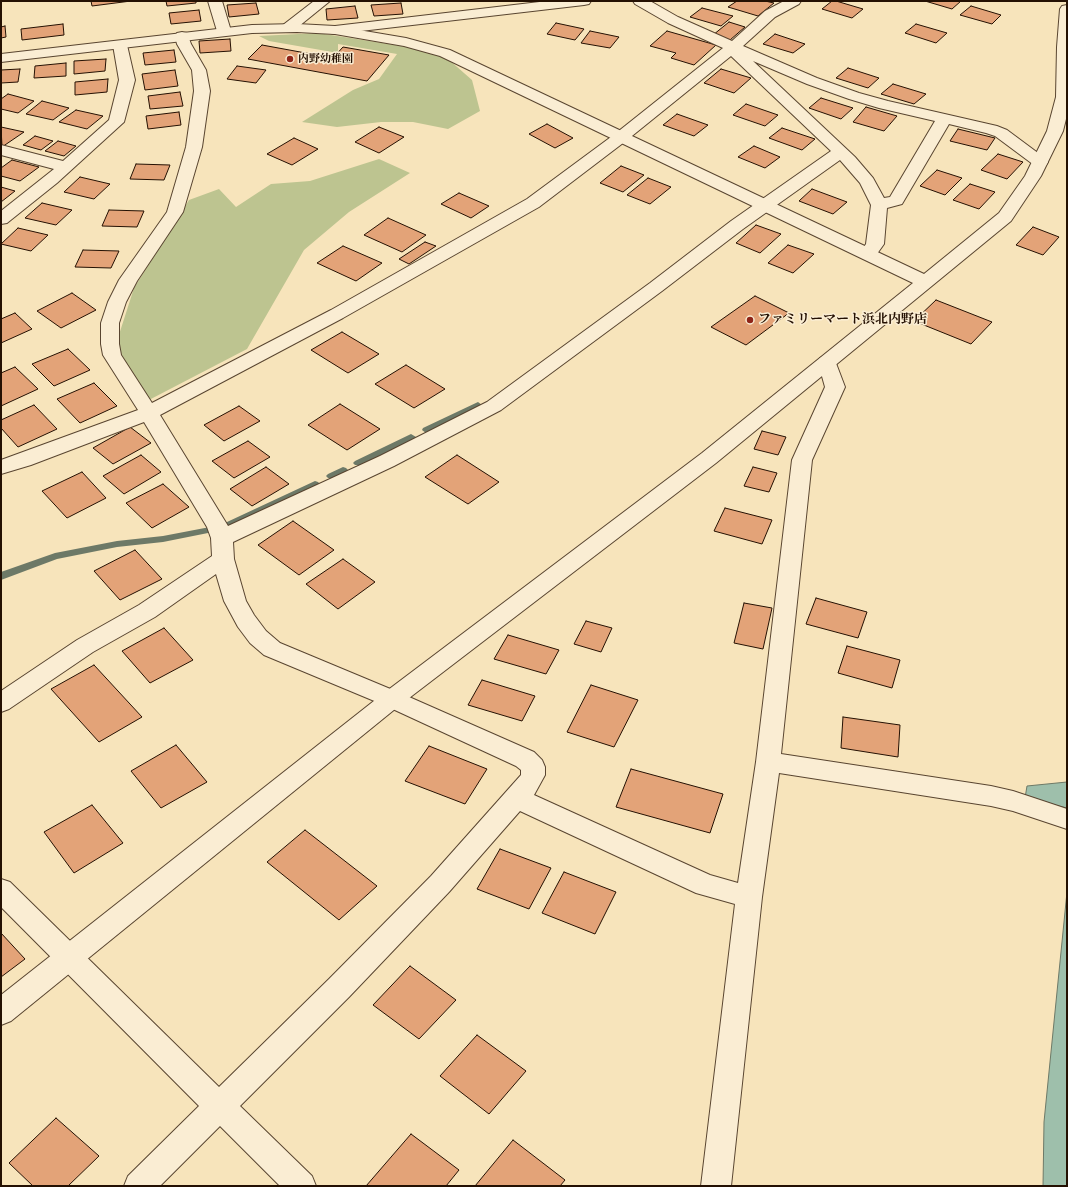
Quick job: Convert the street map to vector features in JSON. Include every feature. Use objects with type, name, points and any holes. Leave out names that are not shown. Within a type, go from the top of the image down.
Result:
[{"type":"street","points":[[215,1],[224,31]]},
{"type":"street","points":[[288,28],[323,1]]},
{"type":"street","points":[[335,30],[584,1]]},
{"type":"street","points":[[640,1],[679,23],[819,84],[869,101],[1001,132],[1040,162]]},
{"type":"street","points":[[1,467],[24,460],[149,413],[337,314],[534,203],[621,137],[732,47],[770,14],[794,1]]},
{"type":"street","points":[[1,1012],[392,699],[709,458],[1005,217],[1033,176],[1056,131],[1066,97],[1064,47],[1067,9]]},
{"type":"street","points":[[1,58],[224,31],[288,28],[335,30],[390,38],[420,45],[445,53],[926,282]]},
{"type":"street","points":[[139,1186],[339,988],[440,884],[528,785],[533,775],[533,767],[525,759],[392,699],[272,649],[258,637],[246,621],[235,601],[218,527],[112,355],[110,344],[110,323],[117,302],[128,280],[153,246],[175,212],[194,147],[202,91],[199,70],[186,49],[182,36]]},
{"type":"street","points":[[1,219],[66,167],[116,122],[127,80],[120,44]]},
{"type":"street","points":[[732,47],[840,152],[867,181],[879,206],[875,244],[868,254]]},
{"type":"street","points":[[780,94],[806,86],[819,84]]},
{"type":"street","points":[[879,206],[896,200],[944,119]]},
{"type":"street","points":[[1,150],[66,167]]},
{"type":"street","points":[[1,703],[85,646],[147,611],[222,549],[494,406],[656,287],[737,225],[840,152]]},
{"type":"street","points":[[716,1186],[749,897],[768,762],[802,460],[835,387],[827,362]]},
{"type":"street","points":[[768,762],[992,796],[1067,819]]},
{"type":"street","points":[[516,798],[705,885],[749,897]]},
{"type":"street","points":[[1,890],[69,959],[301,1186]]},
{"type":"green space","points":[[318,33],[440,52],[472,80],[480,111],[448,129],[413,122],[381,122],[337,127],[302,122],[353,90],[379,79],[397,54],[338,44],[338,53],[269,41],[259,36]]},
{"type":"green space","points":[[379,159],[410,173],[349,212],[304,250],[247,349],[147,401],[116,344],[134,288],[189,200],[219,189],[236,207],[271,184],[310,181]]},
{"type":"shaded area","points":[[1067,782],[1067,808],[1025,798],[1027,786]]},
{"type":"shaded area","points":[[1067,892],[1067,1186],[1043,1186],[1044,1122]]},
{"type":"building","points":[[91,1],[131,1],[92,6]]},
{"type":"building","points":[[166,1],[196,1],[196,3],[167,6]]},
{"type":"building","points":[[737,1],[765,1],[774,3],[758,16],[728,7]]},
{"type":"building","points":[[832,1],[863,9],[852,18],[822,9]]},
{"type":"building","points":[[925,1],[961,1],[952,9]]},
{"type":"building","points":[[256,3],[259,14],[229,17],[227,5]]},
{"type":"building","points":[[401,3],[403,14],[374,16],[371,5]]},
{"type":"building","points":[[355,6],[358,18],[327,20],[326,9]]},
{"type":"building","points":[[971,6],[1001,15],[992,24],[960,15]]},
{"type":"building","points":[[702,8],[733,16],[721,26],[690,17]]},
{"type":"building","points":[[199,10],[201,21],[171,24],[169,13]]},
{"type":"building","points":[[729,22],[745,27],[730,40],[713,35]]},
{"type":"building","points":[[556,23],[584,29],[575,40],[547,34]]},
{"type":"building","points":[[63,24],[64,35],[22,40],[21,29]]},
{"type":"building","points":[[916,24],[947,33],[936,43],[905,33]]},
{"type":"building","points":[[5,26],[6,37],[1,38],[1,27]]},
{"type":"building","points":[[590,31],[619,37],[610,48],[581,43]]},
{"type":"building","points":[[667,31],[716,45],[694,65],[671,58],[676,53],[650,46]]},
{"type":"building","points":[[775,34],[805,44],[793,53],[763,44]]},
{"type":"building","points":[[230,39],[231,51],[200,53],[199,41]]},
{"type":"building","points":[[262,45],[333,58],[343,47],[389,55],[367,81],[248,59]]},
{"type":"building","points":[[174,50],[176,62],[145,65],[143,53]]},
{"type":"building","points":[[106,59],[105,71],[74,74],[74,61]]},
{"type":"building","points":[[66,63],[66,76],[34,78],[35,66]]},
{"type":"building","points":[[237,66],[266,70],[256,83],[227,79]]},
{"type":"building","points":[[848,68],[879,78],[868,88],[836,78]]},
{"type":"building","points":[[20,69],[18,82],[1,83],[1,70]]},
{"type":"building","points":[[721,69],[751,78],[734,93],[704,83]]},
{"type":"building","points":[[175,70],[178,86],[145,90],[142,74]]},
{"type":"building","points":[[108,79],[107,92],[75,95],[75,82]]},
{"type":"building","points":[[893,84],[926,94],[914,104],[881,94]]},
{"type":"building","points":[[180,92],[183,106],[150,109],[148,96]]},
{"type":"building","points":[[8,94],[34,101],[18,113],[1,109],[1,99]]},
{"type":"building","points":[[821,98],[853,108],[841,119],[809,108]]},
{"type":"building","points":[[42,101],[69,108],[53,120],[26,114]]},
{"type":"building","points":[[746,104],[778,115],[765,126],[733,115]]},
{"type":"building","points":[[866,107],[897,116],[884,131],[853,122]]},
{"type":"building","points":[[76,110],[103,116],[87,129],[59,122]]},
{"type":"building","points":[[179,112],[181,125],[148,129],[146,116]]},
{"type":"building","points":[[677,114],[708,125],[694,136],[663,125]]},
{"type":"building","points":[[547,124],[573,138],[555,148],[529,134]]},
{"type":"building","points":[[1,127],[24,132],[2,147]]},
{"type":"building","points":[[379,127],[404,137],[379,153],[355,142]]},
{"type":"building","points":[[782,128],[815,139],[802,150],[769,138]]},
{"type":"building","points":[[958,129],[995,138],[987,150],[950,141]]},
{"type":"building","points":[[35,136],[53,141],[41,150],[23,145]]},
{"type":"building","points":[[294,138],[318,149],[292,165],[267,154]]},
{"type":"building","points":[[58,141],[76,146],[64,156],[45,151]]},
{"type":"building","points":[[754,146],[780,157],[765,168],[738,157]]},
{"type":"building","points":[[998,154],[1023,162],[1007,179],[981,170]]},
{"type":"building","points":[[12,160],[39,167],[20,181],[1,176],[1,168]]},
{"type":"building","points":[[136,164],[170,165],[164,180],[130,179]]},
{"type":"building","points":[[621,166],[644,175],[623,192],[600,183]]},
{"type":"building","points":[[937,170],[962,178],[945,195],[920,186]]},
{"type":"building","points":[[80,177],[110,184],[94,199],[64,192]]},
{"type":"building","points":[[648,178],[671,187],[650,204],[627,195]]},
{"type":"building","points":[[970,184],[995,192],[979,209],[953,200]]},
{"type":"building","points":[[1,187],[15,191],[1,202]]},
{"type":"building","points":[[812,189],[847,202],[833,214],[799,201]]},
{"type":"building","points":[[459,193],[489,206],[471,218],[441,204]]},
{"type":"building","points":[[42,203],[72,210],[56,225],[25,218]]},
{"type":"building","points":[[109,210],[144,211],[137,227],[102,226]]},
{"type":"building","points":[[388,218],[426,235],[402,252],[364,235]]},
{"type":"building","points":[[756,225],[781,234],[760,253],[736,243]]},
{"type":"building","points":[[1033,227],[1059,237],[1043,255],[1016,245]]},
{"type":"building","points":[[18,228],[48,235],[31,251],[1,244]]},
{"type":"building","points":[[425,242],[436,246],[409,264],[399,259]]},
{"type":"building","points":[[788,245],[814,254],[793,273],[768,263]]},
{"type":"building","points":[[343,246],[382,263],[356,281],[317,263]]},
{"type":"building","points":[[83,250],[119,251],[111,268],[75,267]]},
{"type":"building","points":[[72,293],[96,310],[61,328],[37,311]]},
{"type":"building","name":"ファミリーマート浜北内野店","points":[[755,296],[789,313],[746,345],[711,327]]},
{"type":"building","points":[[936,300],[992,322],[971,344],[914,321]]},
{"type":"building","points":[[15,313],[32,329],[1,343],[1,319]]},
{"type":"building","points":[[342,332],[379,354],[348,373],[311,350]]},
{"type":"building","points":[[68,349],[90,370],[54,386],[32,364]]},
{"type":"building","points":[[406,365],[445,389],[414,408],[375,384]]},
{"type":"building","points":[[15,367],[38,389],[1,406],[1,373]]},
{"type":"building","points":[[94,383],[117,406],[80,423],[57,399]]},
{"type":"building","points":[[340,404],[380,429],[347,450],[308,425]]},
{"type":"building","points":[[34,405],[57,429],[18,447],[1,428],[1,420]]},
{"type":"building","points":[[239,406],[260,421],[224,441],[204,425]]},
{"type":"building","points":[[130,427],[151,443],[113,464],[93,448]]},
{"type":"building","points":[[762,431],[786,437],[778,455],[754,449]]},
{"type":"building","points":[[248,441],[270,457],[234,478],[212,461]]},
{"type":"building","points":[[141,455],[161,472],[124,494],[103,476]]},
{"type":"building","points":[[457,455],[499,482],[468,504],[425,477]]},
{"type":"building","points":[[266,467],[289,484],[252,506],[230,489]]},
{"type":"building","points":[[753,467],[777,473],[769,492],[744,486]]},
{"type":"building","points":[[82,472],[106,498],[67,518],[42,491]]},
{"type":"building","points":[[163,484],[189,507],[152,528],[126,503]]},
{"type":"building","points":[[725,508],[772,520],[762,544],[714,531]]},
{"type":"building","points":[[293,521],[334,550],[299,575],[258,545]]},
{"type":"building","points":[[135,550],[162,579],[120,600],[94,571]]},
{"type":"building","points":[[343,559],[375,582],[338,609],[306,584]]},
{"type":"building","points":[[816,598],[867,612],[858,638],[806,624]]},
{"type":"building","points":[[744,603],[772,608],[763,649],[734,643]]},
{"type":"building","points":[[586,621],[612,628],[601,652],[574,644]]},
{"type":"building","points":[[164,628],[193,660],[150,683],[122,651]]},
{"type":"building","points":[[508,635],[559,650],[546,674],[494,659]]},
{"type":"building","points":[[847,646],[900,660],[892,688],[838,673]]},
{"type":"building","points":[[94,665],[142,717],[99,742],[51,689]]},
{"type":"building","points":[[482,680],[535,696],[522,721],[468,705]]},
{"type":"building","points":[[591,685],[638,700],[614,747],[567,732]]},
{"type":"building","points":[[843,717],[900,725],[898,757],[841,748]]},
{"type":"building","points":[[176,745],[207,782],[161,808],[131,771]]},
{"type":"building","points":[[429,746],[487,769],[465,804],[405,781]]},
{"type":"building","points":[[631,769],[723,794],[710,833],[616,807]]},
{"type":"building","points":[[92,805],[123,843],[74,873],[44,832]]},
{"type":"building","points":[[305,830],[377,886],[339,920],[267,862]]},
{"type":"building","points":[[500,849],[551,868],[529,909],[477,889]]},
{"type":"building","points":[[564,872],[616,892],[595,934],[542,913]]},
{"type":"building","points":[[1,933],[25,959],[1,977]]},
{"type":"building","points":[[410,966],[456,1000],[419,1039],[373,1005]]},
{"type":"building","points":[[477,1035],[526,1071],[489,1114],[440,1076]]},
{"type":"building","points":[[56,1118],[99,1156],[68,1186],[33,1186],[9,1163]]},
{"type":"building","points":[[411,1134],[459,1170],[446,1186],[366,1186]]},
{"type":"building","points":[[513,1140],[565,1180],[560,1186],[475,1186]]},
{"type":"waterway","points":[[426,430],[478,405]]},
{"type":"waterway","points":[[358,463],[411,437]]},
{"type":"waterway","points":[[331,476],[343,470]]},
{"type":"waterway","points":[[230,524],[315,484]]},
{"type":"waterway","points":[[1,576],[55,556],[117,544],[163,539],[210,530]]},
{"type":"place","name":"内野幼稚園","points":[[290,59]]},
{"type":"place","name":"ファミリーマート浜北内野店","points":[[750,320]]}]
